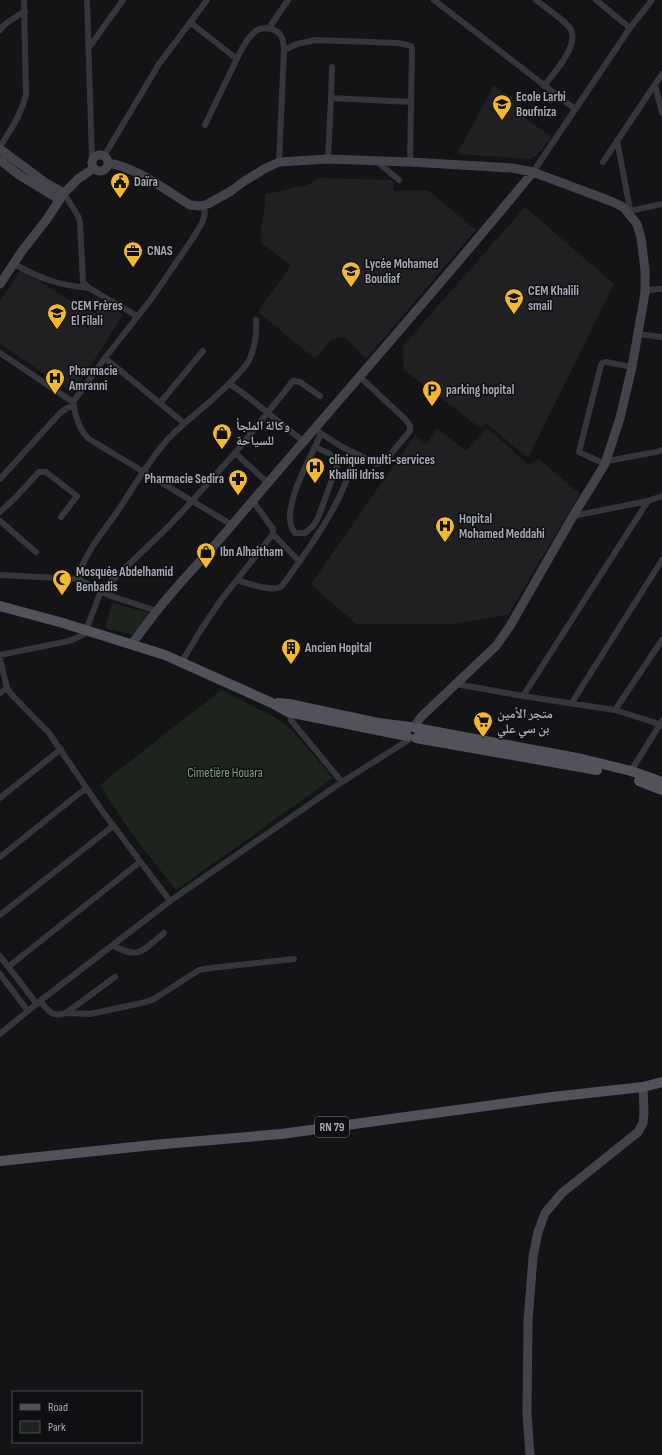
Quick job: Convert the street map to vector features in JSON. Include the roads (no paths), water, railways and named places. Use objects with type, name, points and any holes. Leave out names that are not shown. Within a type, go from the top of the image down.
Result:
[{"type":"main road","points":[[0,148],[62,197]]},
{"type":"main road","points":[[0,284],[62,197],[93,164],[98,155],[130,170],[190,205],[204,206],[231,191],[264,169],[279,162],[328,159],[512,168],[533,172],[579,188],[623,207],[630,213],[637,224],[641,238],[646,270],[645,290],[632,367],[620,418],[606,463],[573,516],[510,626],[496,646],[421,717],[412,733]]},
{"type":"main road","points":[[0,160],[19,175],[62,197]]},
{"type":"main road","points":[[93,164],[98,170],[103,170],[106,168],[106,160]]},
{"type":"main road","points":[[132,644],[157,611],[232,525],[267,482],[303,441],[318,431],[359,376],[408,321],[533,172]]},
{"type":"main road","points":[[1,607],[132,644],[181,662],[272,703],[289,708],[378,723],[412,733],[582,766],[628,777],[662,790]]},
{"type":"main road","points":[[412,733],[582,759],[631,771],[662,782]]},
{"type":"main road","name":"RN 79","points":[[0,1161],[153,1145],[281,1134],[552,1097],[643,1087],[662,1082]]},
{"type":"main road","points":[[530,1455],[527,1414],[528,1321],[533,1257],[538,1232],[546,1213],[562,1193],[638,1132],[643,1123],[643,1087]]},
{"type":"street","points":[[0,148],[20,115],[26,95],[24,0]]},
{"type":"street","points":[[87,0],[90,46],[93,164]]},
{"type":"street","points":[[90,46],[123,0]]},
{"type":"street","points":[[106,160],[159,64],[207,0]]},
{"type":"street","points":[[269,28],[288,0]]},
{"type":"street","points":[[434,0],[575,109]]},
{"type":"street","points":[[536,0],[570,28],[572,37],[570,48],[563,61],[544,86]]},
{"type":"street","points":[[596,0],[630,28]]},
{"type":"street","points":[[533,172],[630,28],[652,0]]},
{"type":"street","points":[[0,30],[5,24],[25,11]]},
{"type":"street","points":[[191,23],[237,59]]},
{"type":"street","points":[[205,125],[237,59],[250,36],[257,30],[269,28],[282,36],[284,50],[279,162]]},
{"type":"street","points":[[284,50],[297,44],[315,40],[408,44],[411,46],[410,162]]},
{"type":"street","points":[[328,159],[332,67]]},
{"type":"street","points":[[603,162],[662,74]]},
{"type":"street","points":[[655,85],[662,113]]},
{"type":"street","points":[[331,98],[411,102]]},
{"type":"street","points":[[617,140],[630,213],[662,204]]},
{"type":"street","points":[[376,161],[399,180]]},
{"type":"street","points":[[62,197],[73,207],[80,222],[82,280],[89,288],[137,316]]},
{"type":"street","points":[[0,479],[60,413],[74,404],[105,358],[152,298],[193,238],[202,223],[205,213],[204,206]]},
{"type":"street","points":[[14,264],[49,281],[62,285],[89,288]]},
{"type":"street","points":[[645,290],[662,289]]},
{"type":"street","points":[[78,579],[83,562],[90,549],[154,456],[184,423],[230,384],[250,359],[256,334],[256,320]]},
{"type":"street","points":[[637,334],[662,337]]},
{"type":"street","points":[[160,403],[203,351]]},
{"type":"street","points":[[0,353],[74,404],[81,430],[84,435],[103,448],[232,525]]},
{"type":"street","points":[[105,358],[184,423]]},
{"type":"street","points":[[632,367],[602,362],[579,452],[606,463],[662,450]]},
{"type":"street","points":[[316,447],[334,457],[337,466],[318,518],[313,526],[305,533],[295,533],[290,525],[292,502],[301,476],[316,447],[318,431],[355,454],[378,464],[383,463],[411,428],[405,419],[359,376]]},
{"type":"street","points":[[170,901],[113,826],[46,729],[17,701],[7,688],[0,656],[69,641],[83,635],[101,591],[168,527],[235,454],[293,381],[300,382],[320,396]]},
{"type":"street","points":[[230,384],[303,441]]},
{"type":"street","points":[[235,454],[267,482]]},
{"type":"street","points":[[237,580],[268,588],[277,589],[282,586],[325,524],[339,499],[352,470],[355,454]]},
{"type":"street","points":[[0,469],[6,472]]},
{"type":"street","points":[[0,512],[39,472],[43,471],[50,474],[77,496],[61,517]]},
{"type":"street","points":[[573,516],[648,501],[662,496]]},
{"type":"street","points":[[252,500],[273,529],[273,534],[299,562]]},
{"type":"street","points":[[523,696],[648,501]]},
{"type":"street","points":[[0,521],[36,552]]},
{"type":"street","points":[[181,662],[202,628],[273,534]]},
{"type":"street","points":[[571,704],[662,560]]},
{"type":"street","points":[[0,575],[78,579],[111,596],[157,611]]},
{"type":"street","points":[[615,710],[662,640]]},
{"type":"street","points":[[456,684],[615,710],[661,724],[631,771]]},
{"type":"street","points":[[0,693],[7,688]]},
{"type":"street","points":[[289,708],[294,724],[342,782]]},
{"type":"street","points":[[0,1034],[38,1002],[114,946],[170,901],[412,733]]},
{"type":"street","points":[[0,798],[61,749]]},
{"type":"street","points":[[0,857],[86,788]]},
{"type":"street","points":[[0,915],[113,826]]},
{"type":"street","points":[[8,967],[140,862]]},
{"type":"street","points":[[114,946],[125,951],[137,953],[142,951],[164,933]]},
{"type":"street","points":[[0,956],[38,1002],[54,1014],[61,1015],[66,1013],[115,977]]},
{"type":"street","points":[[66,1013],[90,1014],[146,1002],[154,999],[198,970],[294,959]]},
{"type":"street","points":[[0,974],[28,1010]]},
{"type":"place","name":"Ecole Larbi Boufniza","points":[[502,121]]},
{"type":"place","name":"Daïra","points":[[120,199]]},
{"type":"place","name":"CNAS","points":[[133,268]]},
{"type":"place","name":"Lycée Mohamed Boudiaf","points":[[351,288]]},
{"type":"place","name":"CEM Khalili smail","points":[[514,315]]},
{"type":"place","name":"CEM Frères El Filali","points":[[57,330]]},
{"type":"place","name":"Pharmacie Amranni","points":[[55,395]]},
{"type":"place","name":"parking hopital","points":[[432,407]]},
{"type":"place","name":"وكالة الملجأ للسياحة","points":[[222,450]]},
{"type":"place","name":"clinique multi-services Khalili Idriss","points":[[315,484]]},
{"type":"place","name":"Pharmacie Sedira","points":[[238,496]]},
{"type":"place","name":"Hopital Mohamed Meddahi","points":[[445,543]]},
{"type":"place","name":"Ibn Alhaitham","points":[[206,569]]},
{"type":"place","name":"Mosquée Abdelhamid Benbadis","points":[[62,596]]},
{"type":"place","name":"Ancien Hopital","points":[[291,665]]},
{"type":"place","name":"متجر الأمين بن سي علي","points":[[483,738]]},
{"type":"park label","name":"Cimetière Houara","points":[[225,773]]}]
